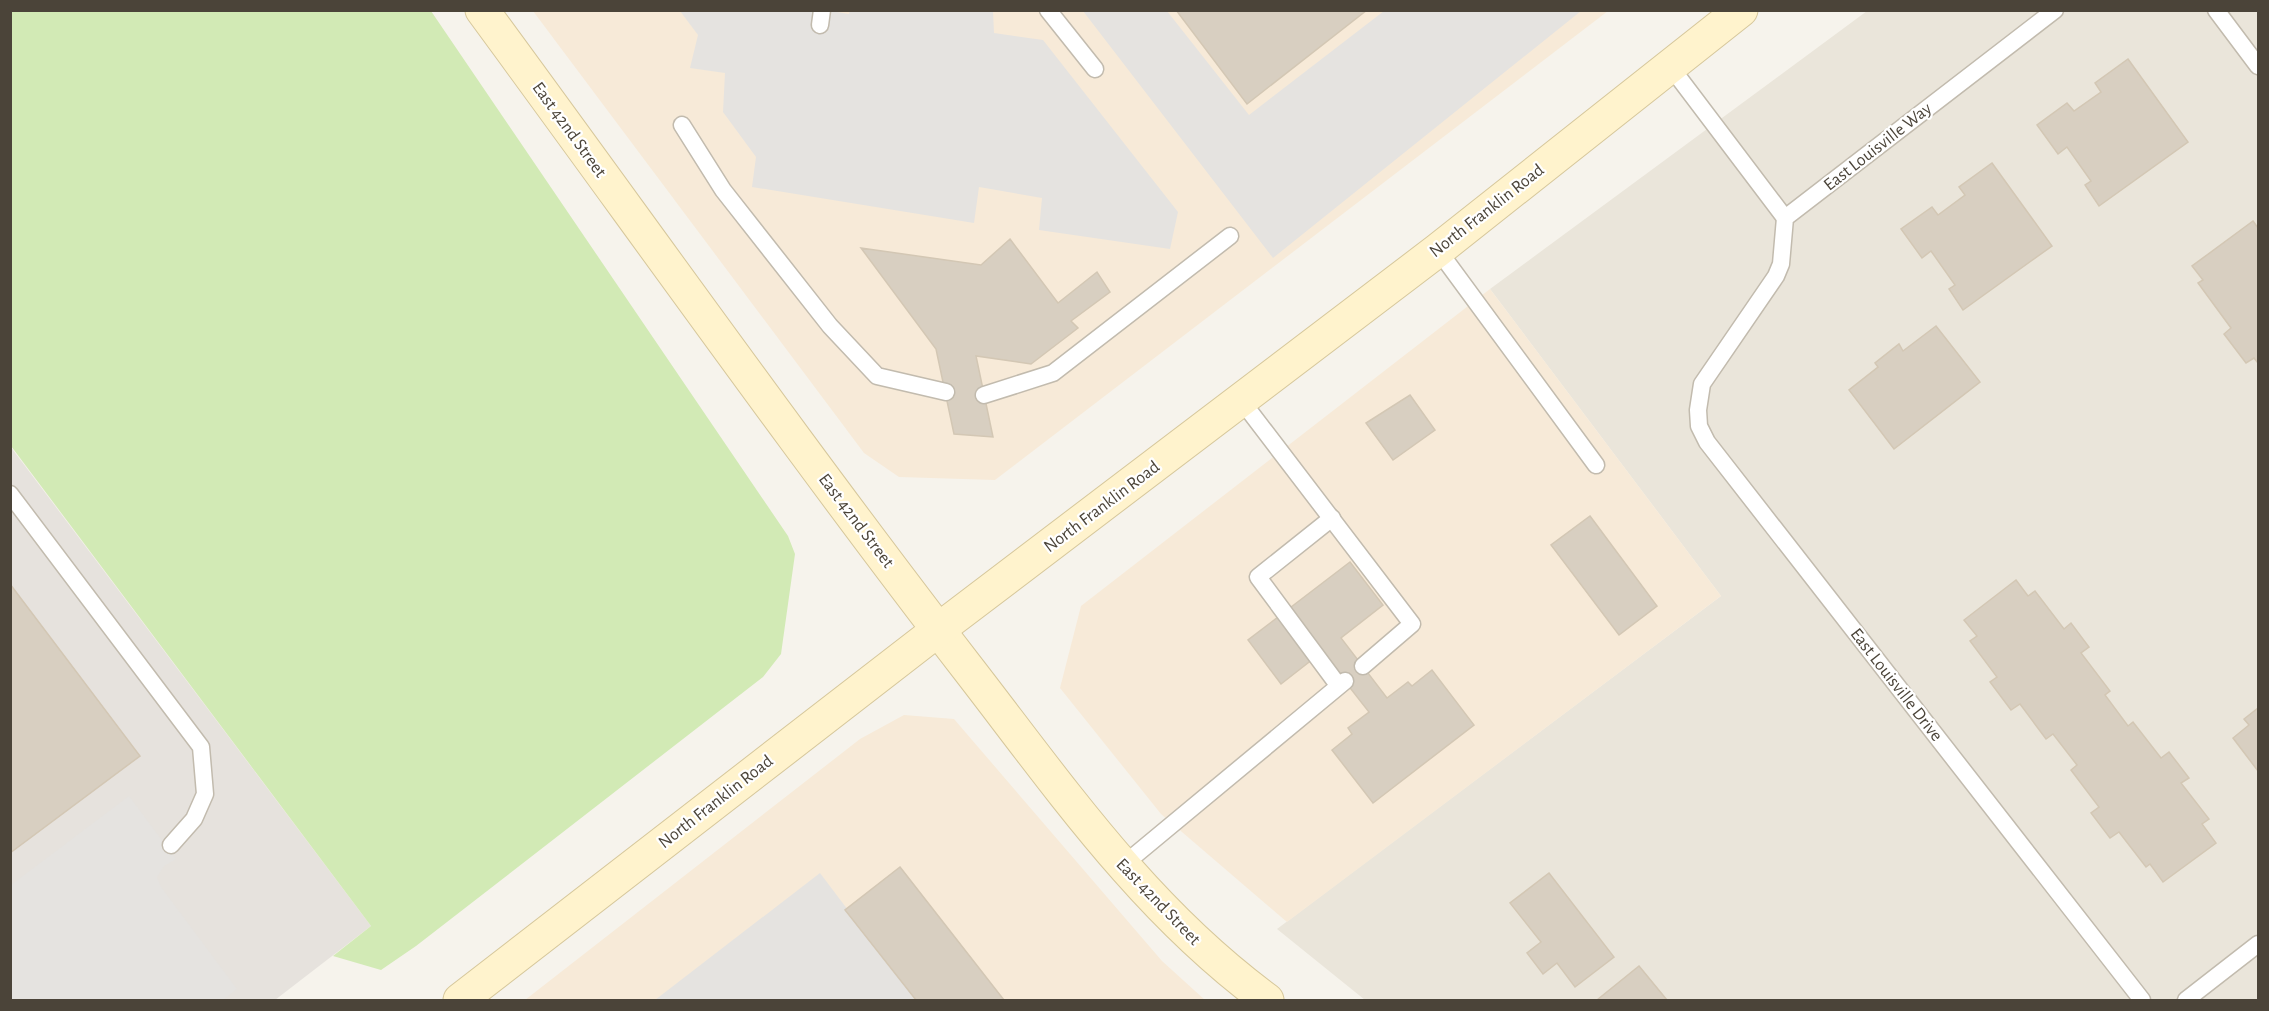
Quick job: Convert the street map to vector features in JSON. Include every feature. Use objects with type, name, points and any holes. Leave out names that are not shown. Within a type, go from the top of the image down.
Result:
[{"type":"main road","name":"East 42nd Street","points":[[482,10],[747,374],[938,630],[1122,866],[1205,951],[1267,1000]]},
{"type":"main road","name":"North Franklin Road","points":[[460,1000],[938,630],[1438,250],[1741,10]]},
{"type":"lane","points":[[1048,10],[1095,69]]},
{"type":"lane","name":"East Louisville Way","points":[[1785,218],[2055,10]]},
{"type":"lane","points":[[2216,10],[2259,66]]},
{"type":"lane","points":[[1670,66],[1785,218]]},
{"type":"lane","points":[[682,125],[723,190],[830,326],[877,376],[946,392]]},
{"type":"lane","name":"East Louisville Drive","points":[[1785,218],[1779,271],[1702,384],[1697,400],[1699,426],[1706,435],[1707,442],[2142,1000]]},
{"type":"lane","points":[[984,395],[1053,373],[1230,236]]},
{"type":"lane","points":[[1438,250],[1596,465]]},
{"type":"lane","points":[[1241,400],[1412,624],[1363,666]]},
{"type":"lane","points":[[10,494],[201,747],[205,794],[194,819],[171,845]]},
{"type":"lane","points":[[1122,866],[1341,683],[1258,577],[1332,518]]},
{"type":"lane","points":[[2186,1000],[2259,944]]},
{"type":"shaded area","points":[[825,10],[849,14],[850,10],[993,11],[994,33],[1043,40],[1178,212],[1170,249],[1039,230],[1042,198],[979,187],[974,223],[752,187],[756,157],[723,112],[725,73],[690,68],[698,35],[680,11]]},
{"type":"shaded area","points":[[533,11],[1608,11],[995,480],[899,477],[864,453]]},
{"type":"shaded area","points":[[1083,11],[1167,11],[1249,115],[1384,11],[1581,11],[1273,258]]},
{"type":"shaded area","points":[[1867,11],[2258,11],[2258,1000],[1365,1000],[1277,929],[1721,596],[1490,289]]},
{"type":"shaded area","points":[[1490,289],[1721,596],[1287,922],[1161,814],[1060,688],[1081,606]]},
{"type":"shaded area","points":[[10,446],[371,926],[275,1000],[11,1000]]},
{"type":"shaded area","points":[[904,715],[954,719],[1162,961],[1205,1000],[525,1000],[860,739]]},
{"type":"shaded area","points":[[129,796],[176,859],[164,866],[157,877],[161,887],[237,989],[223,1000],[11,1000],[11,885]]},
{"type":"shaded area","points":[[820,873],[916,1000],[655,1000]]},
{"type":"green space","points":[[11,10],[431,11],[788,536],[795,554],[781,654],[763,677],[416,946],[381,970],[333,956],[371,926],[11,446]]},
{"type":"building","points":[[1176,10],[1367,10],[1247,104]]},
{"type":"building","points":[[2128,59],[2188,142],[2099,206],[2085,185],[2091,181],[2067,147],[2058,154],[2037,125],[2067,103],[2074,111],[2101,92],[2095,83]]},
{"type":"building","points":[[1992,163],[2052,246],[1963,310],[1949,289],[1955,285],[1931,251],[1922,258],[1901,229],[1932,207],[1938,215],[1965,195],[1959,187]]},
{"type":"building","points":[[2253,221],[2258,228],[2258,363],[2254,358],[2246,363],[2224,334],[2231,328],[2198,283],[2203,280],[2192,266]]},
{"type":"building","points":[[1010,239],[1058,303],[1097,272],[1110,292],[1071,321],[1078,328],[1031,364],[976,356],[993,437],[954,434],[936,349],[861,248],[981,265]]},
{"type":"building","points":[[1936,326],[1980,382],[1894,449],[1849,390],[1878,367],[1875,363],[1899,344],[1903,351]]},
{"type":"building","points":[[1410,395],[1435,430],[1393,460],[1366,423]]},
{"type":"building","points":[[1590,516],[1657,606],[1619,635],[1551,545]]},
{"type":"building","points":[[1350,562],[1383,605],[1341,638],[1387,698],[1408,682],[1412,686],[1432,670],[1474,725],[1373,803],[1332,750],[1352,734],[1348,728],[1369,712],[1322,652],[1281,684],[1248,640]]},
{"type":"building","points":[[2016,580],[2028,596],[2035,591],[2064,629],[2071,623],[2089,647],[2081,653],[2110,691],[2105,695],[2128,726],[2133,722],[2161,758],[2169,752],[2189,778],[2181,783],[2209,819],[2202,824],[2216,843],[2163,882],[2150,864],[2146,867],[2119,832],[2110,838],[2091,813],[2099,807],[2071,770],[2077,765],[2053,734],[2046,739],[2020,704],[2011,710],[1990,682],[1997,677],[1970,641],[1977,636],[1964,620]]},
{"type":"building","points":[[10,584],[140,756],[10,853]]},
{"type":"building","points":[[2258,708],[2258,771],[2233,738],[2249,725],[2244,719]]},
{"type":"building","points":[[900,867],[1004,1000],[916,1000],[845,910]]},
{"type":"building","points":[[1549,873],[1614,957],[1575,987],[1557,963],[1543,974],[1527,953],[1541,942],[1510,903]]},
{"type":"building","points":[[1639,966],[1667,1000],[1597,1000]]}]
